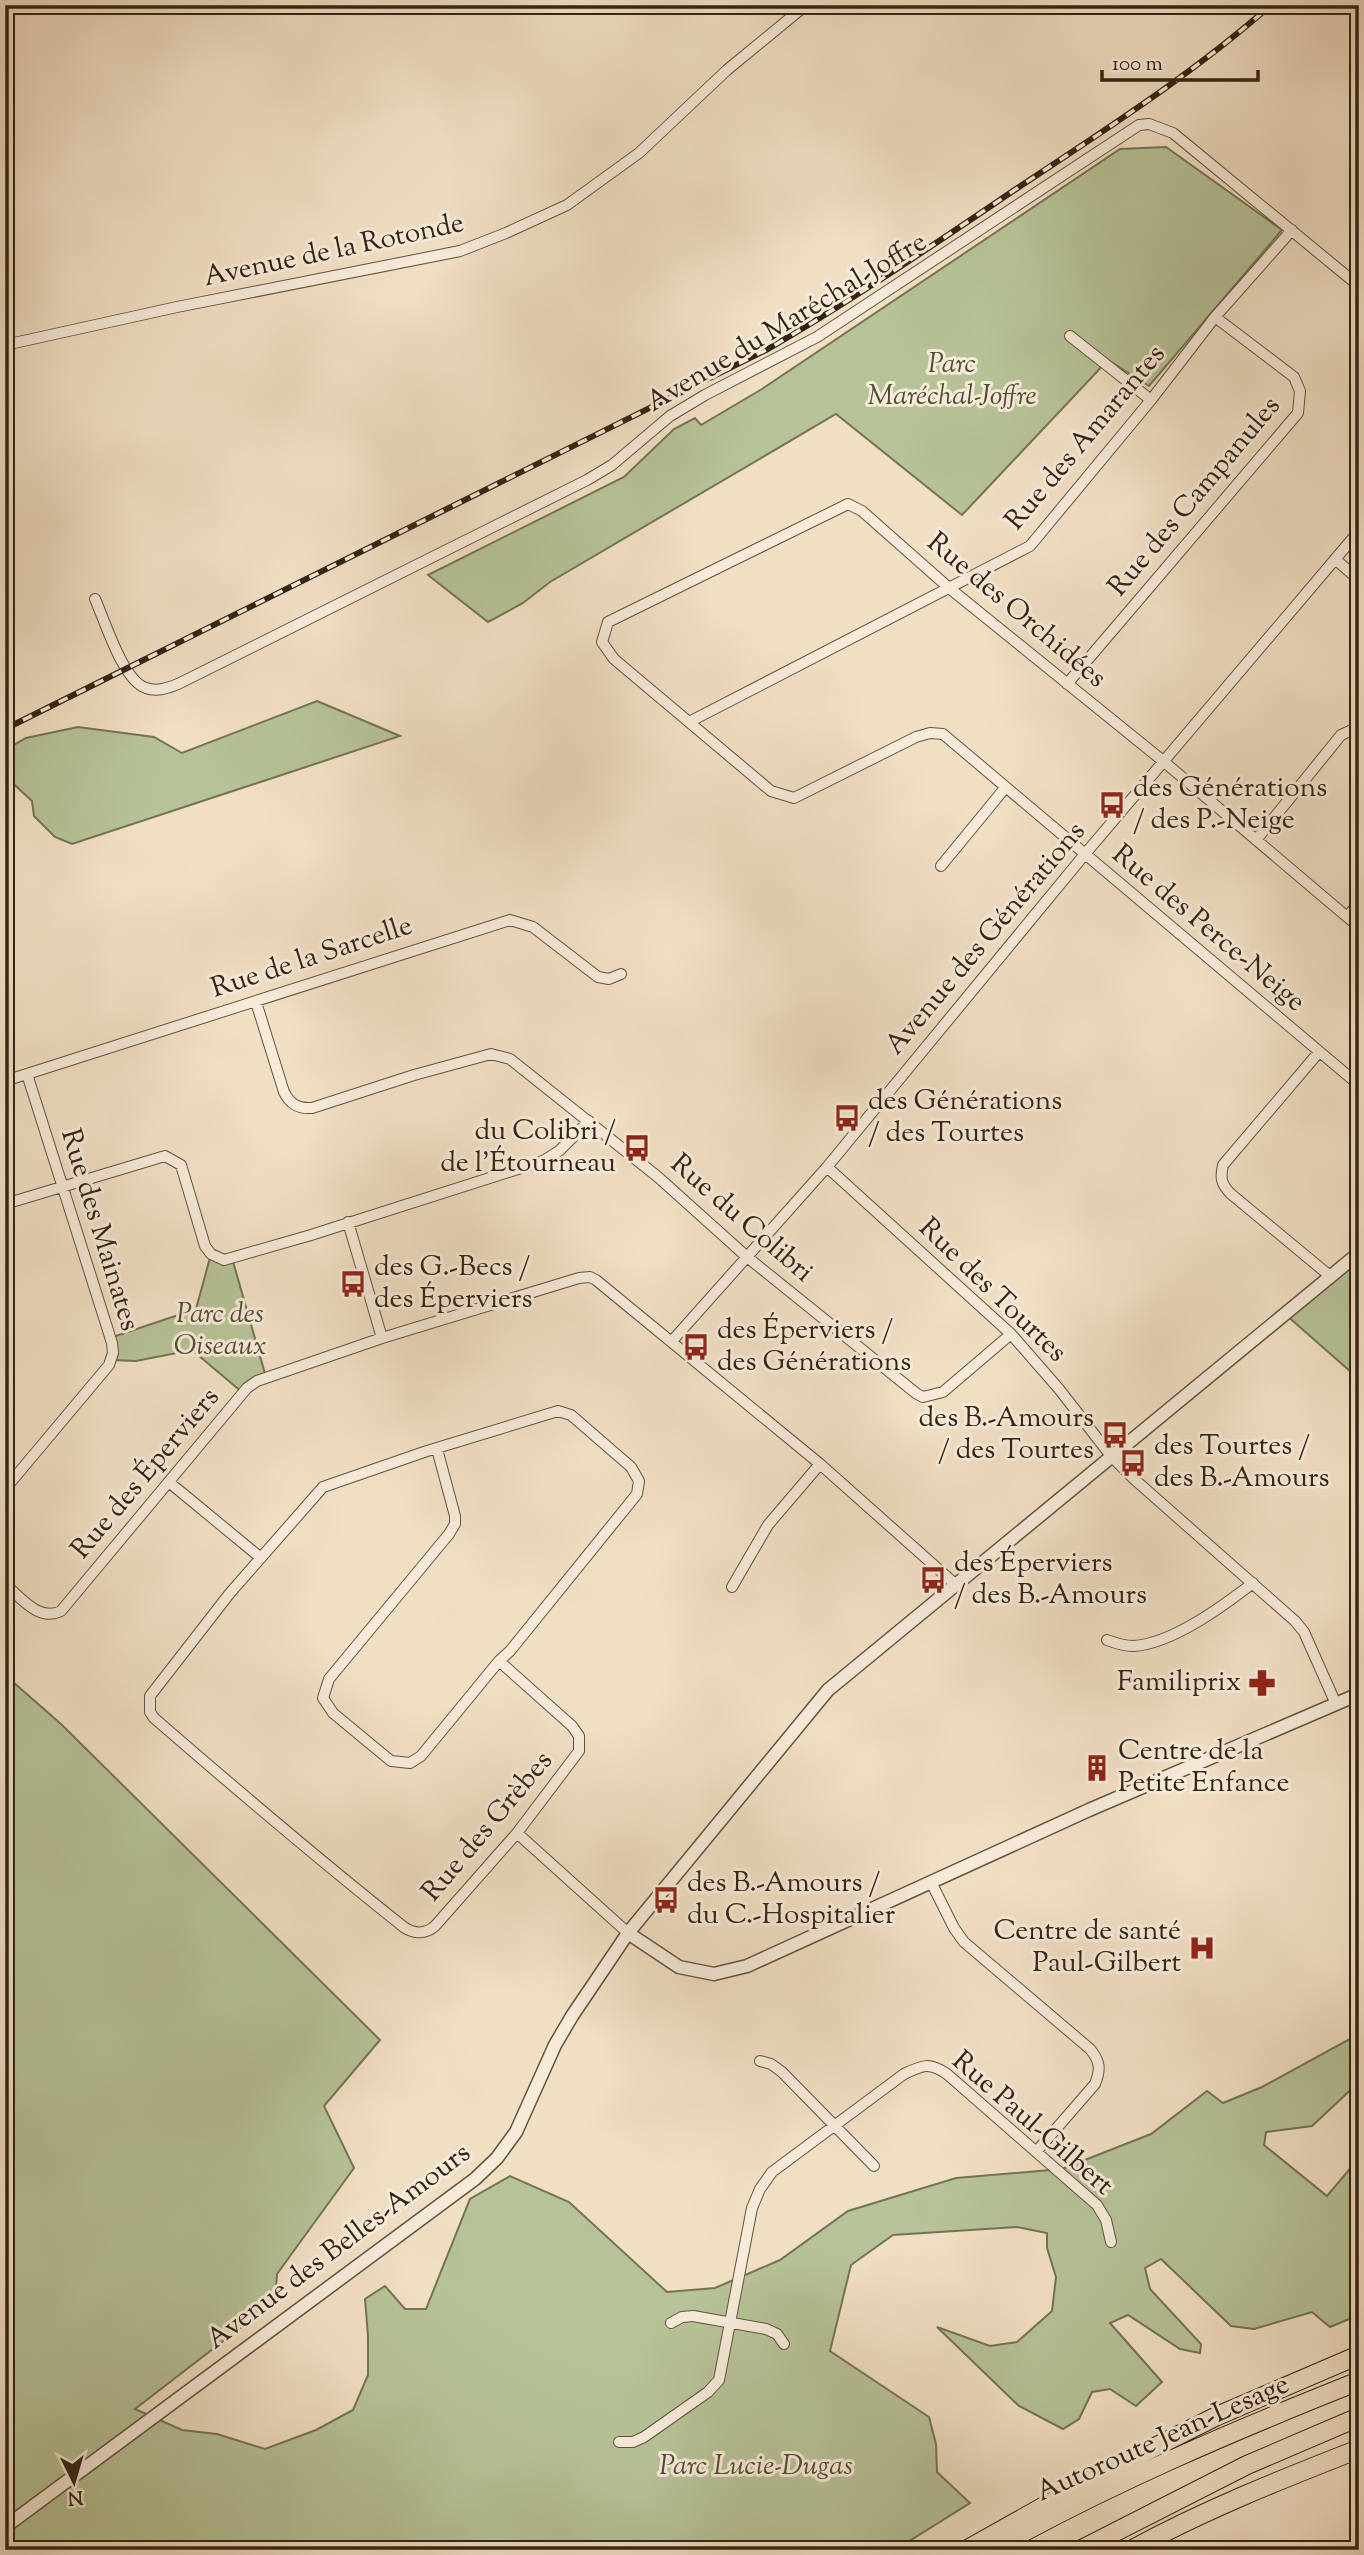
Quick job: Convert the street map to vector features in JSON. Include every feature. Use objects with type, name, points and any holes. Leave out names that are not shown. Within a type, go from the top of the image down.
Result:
[{"type":"highway","points":[[966,2550],[1105,2472],[1217,2416],[1359,2355]]},
{"type":"highway","name":"Autoroute Jean-Lesage","points":[[991,2550],[1074,2505],[1177,2457],[1359,2381]]},
{"type":"highway","name":"Autoroute Jean-Lesage","points":[[1080,2550],[1247,2465],[1359,2417]]},
{"type":"highway","points":[[1131,2550],[1166,2531],[1276,2481],[1359,2449]]},
{"type":"street","name":"Avenue de la Rotonde","points":[[5,345],[177,307],[460,251],[506,233],[567,205],[630,160],[727,70],[806,5]]},
{"type":"street","name":"Avenue du Maréchal-Joffre","points":[[95,599],[123,663],[137,683],[144,688],[158,690],[178,684],[587,480],[612,465],[670,416],[817,337],[1139,125],[1149,124],[1173,133],[1359,286]]},
{"type":"street","name":"Rue des Amarantes","points":[[689,722],[1030,546],[1152,400],[1215,317],[1292,230]]},
{"type":"street","name":"Rue des Campanules","points":[[1067,684],[1298,413],[1300,391],[1294,377],[1215,317]]},
{"type":"street","points":[[1070,335],[1152,400]]},
{"type":"street","name":"Rue des Orchidées","points":[[608,622],[848,504],[862,511],[948,587],[1163,761],[1359,927]]},
{"type":"street","name":"Avenue des Générations","points":[[672,1341],[827,1167],[1085,854],[1359,531]]},
{"type":"street","points":[[1335,559],[1359,580]]},
{"type":"street","name":"Rue des Perce-Neige","points":[[608,622],[602,642],[614,659],[771,791],[794,798],[916,737],[930,733],[943,734],[1359,1085]]},
{"type":"street","points":[[1256,840],[1341,735],[1354,729],[1359,730]]},
{"type":"street","points":[[941,866],[1005,788]]},
{"type":"street","points":[[1347,917],[1359,903]]},
{"type":"street","name":"Rue de la Sarcelle","points":[[5,1081],[510,920],[533,927],[598,977],[609,979],[621,974]]},
{"type":"street","name":"Rue du Colibri","points":[[256,1002],[284,1092],[298,1108],[312,1108],[414,1075],[491,1054],[510,1059],[658,1177],[747,1257],[923,1397],[943,1392],[1011,1334]]},
{"type":"street","points":[[1319,1052],[1223,1165],[1220,1177],[1223,1186],[1231,1194],[1330,1276]]},
{"type":"street","name":"Rue des Mainates","points":[[5,1489],[112,1360],[111,1343],[27,1074]]},
{"type":"street","points":[[5,1205],[160,1157],[171,1158],[181,1165],[205,1246],[211,1254],[224,1260],[543,1161],[559,1151],[589,1121]]},
{"type":"street","name":"Rue des Tourtes","points":[[827,1167],[1011,1334],[1059,1389],[1111,1456],[1134,1479],[1295,1621],[1304,1632],[1336,1704]]},
{"type":"street","points":[[348,1222],[382,1338]]},
{"type":"street","name":"Avenue des Belles-Amours","points":[[5,2527],[457,2192],[497,2158],[516,2132],[555,2045],[628,1933],[828,1690],[1359,1253]]},
{"type":"street","name":"Rue des Éperviers","points":[[5,1584],[37,1612],[48,1615],[61,1611],[250,1385],[382,1338],[579,1278],[590,1277],[820,1464],[955,1584]]},
{"type":"street","name":"Rue des Grèbes","points":[[558,1411],[571,1415],[631,1466],[639,1481],[637,1494],[510,1651],[499,1661],[572,1726],[580,1742],[575,1757],[517,1833],[435,1926],[423,1932],[412,1932],[316,1856],[150,1712],[150,1696],[230,1593],[261,1558],[323,1487],[558,1411]]},
{"type":"street","points":[[437,1449],[455,1524],[329,1679],[323,1698],[333,1713],[391,1760],[410,1763],[421,1756],[499,1661]]},
{"type":"street","points":[[732,1587],[768,1525],[820,1464]]},
{"type":"street","points":[[170,1483],[261,1558]]},
{"type":"street","points":[[1107,1640],[1135,1646],[1160,1638],[1207,1617],[1253,1583]]},
{"type":"street","points":[[517,1833],[628,1933],[678,1967],[714,1974],[747,1966],[932,1884],[1089,1810],[1359,1693]]},
{"type":"street","points":[[932,1884],[964,1942],[1090,2049],[1098,2059],[1100,2072],[1095,2084],[1036,2152]]},
{"type":"street","points":[[760,2061],[771,2064],[782,2072],[874,2166]]},
{"type":"street","name":"Rue Paul-Gilbert","points":[[619,2442],[633,2442],[644,2437],[719,2380],[752,2208],[760,2189],[772,2172],[904,2074],[920,2067],[934,2066],[1097,2205],[1105,2220],[1111,2242]]},
{"type":"street","points":[[671,2323],[682,2317],[693,2316],[766,2329],[777,2334],[784,2344]]},
{"type":"green space","name":"Parc Maréchal-Joffre","points":[[1166,147],[1282,230],[1149,386],[1108,360],[962,515],[836,414],[550,582],[523,603],[488,622],[428,575],[624,477],[674,429],[695,418],[701,425],[762,389],[1120,149]]},
{"type":"green space","points":[[317,701],[400,736],[72,844],[55,837],[34,816],[32,801],[5,776],[5,750],[26,738],[78,727],[154,737],[182,753]]},
{"type":"green space","name":"Parc des Oiseaux","points":[[211,1254],[232,1258],[266,1377],[243,1393],[192,1350],[136,1361],[112,1360],[110,1338],[196,1309]]},
{"type":"green space","points":[[1359,1255],[1359,1379],[1285,1314]]},
{"type":"green space","name":"Parc Lucie-Dugas","points":[[5,1675],[61,1724],[380,2040],[324,2106],[354,2168],[277,2274],[275,2301],[135,2409],[182,2430],[217,2434],[265,2449],[316,2430],[353,2410],[368,2375],[365,2299],[385,2286],[405,2309],[426,2309],[470,2199],[510,2176],[569,2202],[667,2292],[715,2288],[780,2260],[848,2211],[956,2178],[1062,2169],[1151,2134],[1207,2091],[1223,2103],[1262,2087],[1359,2034],[1359,2082],[1312,2126],[1266,2132],[1264,2145],[1327,2196],[1359,2158],[1359,2315],[1330,2327],[1312,2312],[1254,2329],[1231,2326],[1161,2259],[1145,2268],[1150,2289],[1201,2344],[1200,2353],[1180,2349],[1128,2315],[1110,2323],[1162,2382],[1136,2406],[1110,2389],[1092,2392],[1079,2419],[1063,2429],[1019,2406],[937,2327],[990,2346],[1017,2342],[1052,2311],[1056,2277],[1047,2248],[1047,2233],[1017,2227],[893,2235],[851,2265],[830,2351],[929,2417],[936,2444],[937,2472],[970,2503],[895,2550],[5,2550]]},
{"type":"railway","points":[[5,729],[768,349],[897,269],[1118,121],[1212,54],[1271,5]]},
{"type":"place","name":"des Générations / des P.-Neige","points":[[1112,805]]},
{"type":"place","name":"des Générations / des Tourtes","points":[[847,1118]]},
{"type":"place","name":"du Colibri / de l'Étourneau","points":[[637,1148]]},
{"type":"place","name":"des G.-Becs / des Éperviers","points":[[353,1284]]},
{"type":"place","name":"des Éperviers / des Générations","points":[[696,1347]]},
{"type":"place","name":"des B.-Amours / des Tourtes","points":[[1115,1435]]},
{"type":"place","name":"des Tourtes / des B.-Amours","points":[[1133,1463]]},
{"type":"place","name":"des Éperviers / des B.-Amours","points":[[933,1580]]},
{"type":"place","name":"Familiprix","points":[[1262,1683]]},
{"type":"place","name":"Centre de la Petite Enfance","points":[[1097,1768]]},
{"type":"place","name":"des B.-Amours / du C.-Hospitalier","points":[[666,1900]]},
{"type":"place","name":"Centre de santé Paul-Gilbert","points":[[1202,1948]]}]
